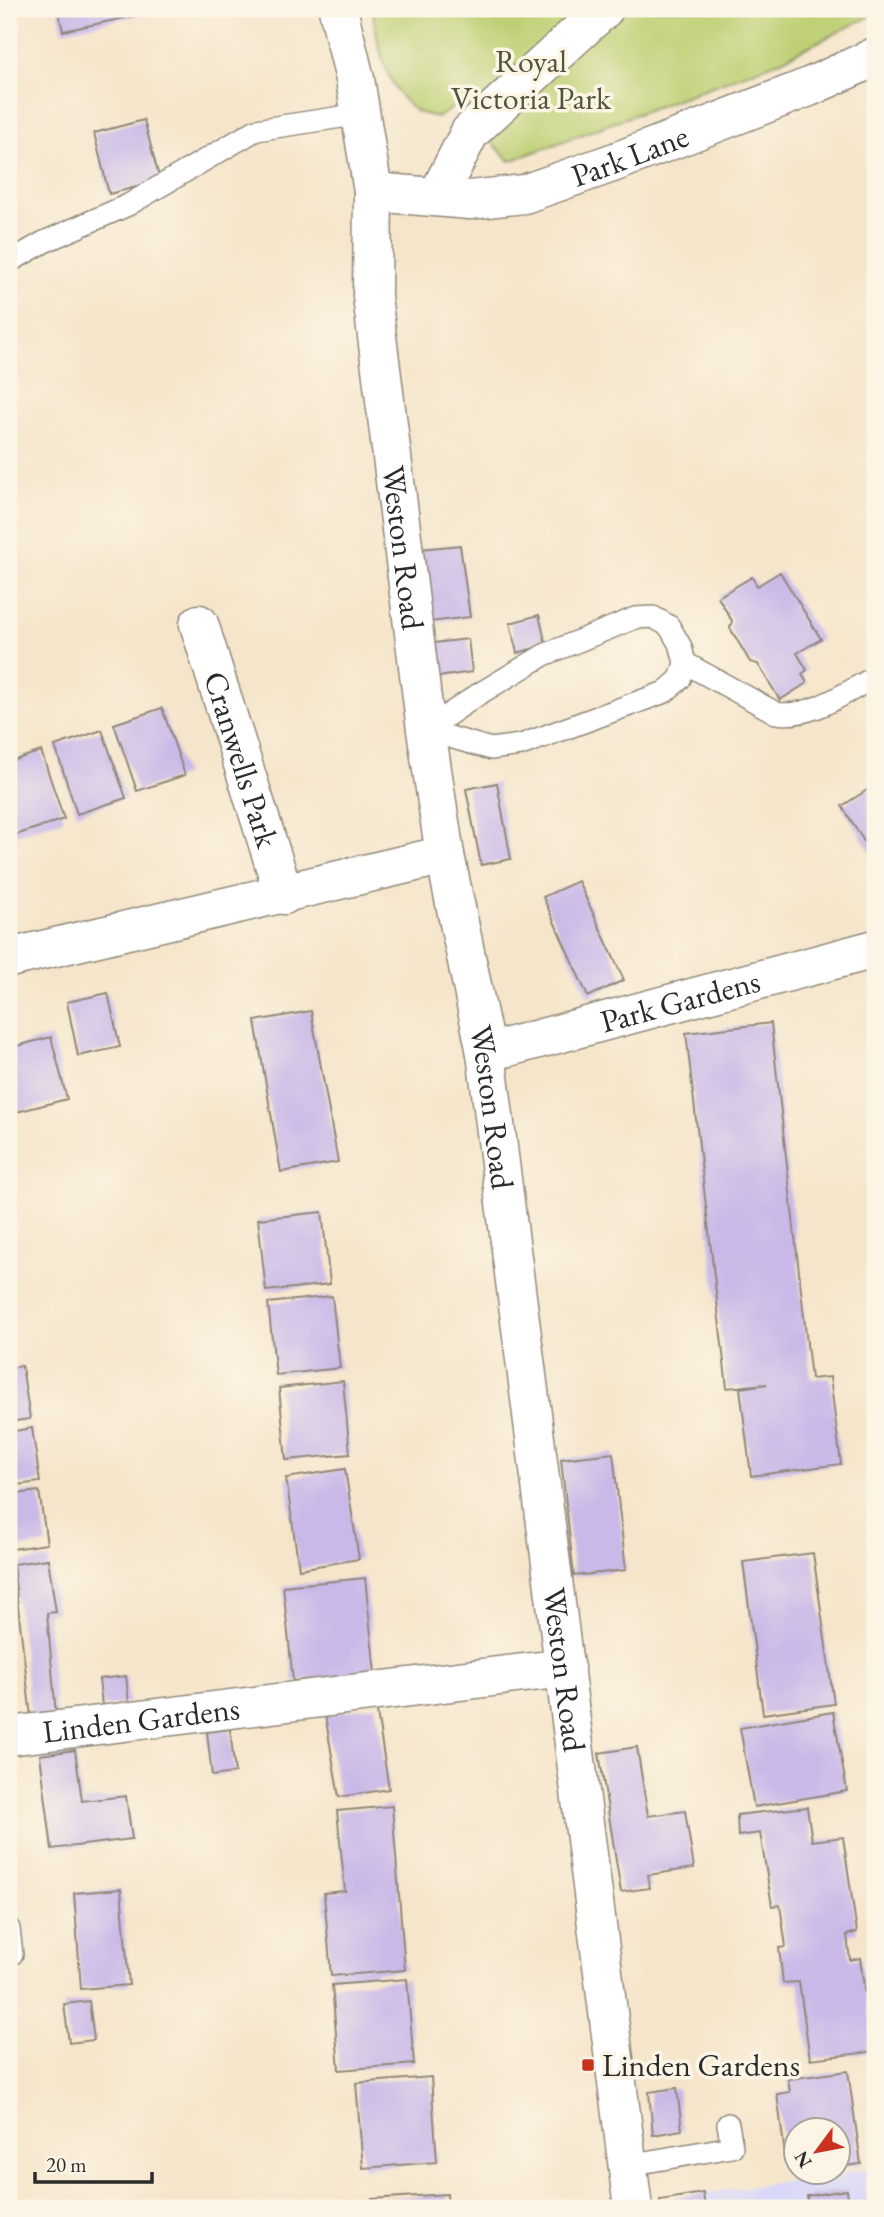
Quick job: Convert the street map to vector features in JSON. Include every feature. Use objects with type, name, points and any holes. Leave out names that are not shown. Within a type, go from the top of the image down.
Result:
[{"type":"street","name":"Weston Road","points":[[338,9],[361,114],[373,192],[372,296],[426,730],[446,855],[486,1054],[633,2208]]},
{"type":"street","points":[[437,197],[470,132],[604,9]]},
{"type":"street","name":"Park Lane","points":[[373,192],[470,200],[524,194],[809,87],[875,57]]},
{"type":"street","name":"Cranwells Park","points":[[200,624],[284,895]]},
{"type":"street","points":[[9,958],[446,855]]},
{"type":"street","name":"Park Gardens","points":[[486,1054],[875,949]]},
{"type":"street","name":"Linden Gardens","points":[[9,1735],[565,1668]]},
{"type":"lane","points":[[9,262],[44,242],[128,205],[256,130],[361,114]]},
{"type":"lane","points":[[653,617],[669,626],[681,647],[685,663],[681,679],[665,692],[521,745],[491,749],[426,730],[544,655],[635,618],[653,617]]},
{"type":"lane","points":[[685,663],[776,713],[790,715],[834,699],[875,677]]},
{"type":"lane","points":[[9,1929],[12,1954]]},
{"type":"lane","points":[[628,2165],[732,2147],[728,2124]]},
{"type":"shaded area","points":[[875,2168],[875,2208],[661,2208],[660,2200],[782,2182],[782,2186],[852,2186],[852,2171]]},
{"type":"green space","name":"Royal Victoria Park","points":[[372,9],[875,9],[875,14],[777,62],[510,161],[456,105],[439,117],[418,112],[403,99],[384,63]]},
{"type":"building","points":[[58,9],[162,9],[162,10],[63,31]]},
{"type":"building","points":[[144,120],[160,181],[109,194],[94,133]]},
{"type":"building","points":[[460,545],[470,617],[430,622],[421,549]]},
{"type":"building","points":[[780,572],[821,639],[797,653],[807,670],[802,674],[807,683],[780,700],[758,664],[750,662],[730,628],[732,621],[718,597],[752,577],[757,586]]},
{"type":"building","points":[[539,615],[546,645],[517,653],[510,623]]},
{"type":"building","points":[[468,639],[472,672],[438,677],[434,643]]},
{"type":"building","points":[[162,708],[185,775],[137,791],[114,724]]},
{"type":"building","points":[[102,730],[126,798],[77,814],[55,746]]},
{"type":"building","points":[[41,751],[64,819],[9,837],[9,762]]},
{"type":"building","points":[[497,783],[511,859],[481,865],[466,789]]},
{"type":"building","points":[[875,785],[875,859],[842,806]]},
{"type":"building","points":[[578,881],[624,980],[588,997],[543,897]]},
{"type":"building","points":[[108,993],[120,1047],[78,1056],[67,1002]]},
{"type":"building","points":[[311,1011],[338,1162],[281,1172],[255,1021]]},
{"type":"building","points":[[771,1023],[811,1379],[830,1377],[841,1464],[751,1476],[740,1388],[767,1384],[727,1388],[686,1033]]},
{"type":"building","points":[[51,1037],[67,1099],[9,1114],[9,1048]]},
{"type":"building","points":[[322,1212],[330,1284],[266,1291],[258,1219]]},
{"type":"building","points":[[332,1296],[340,1368],[276,1375],[268,1303]]},
{"type":"building","points":[[22,1366],[30,1419],[9,1422],[9,1368]]},
{"type":"building","points":[[343,1381],[350,1454],[286,1460],[279,1388]]},
{"type":"building","points":[[32,1428],[40,1482],[9,1486],[9,1432]]},
{"type":"building","points":[[613,1453],[626,1570],[574,1576],[561,1459]]},
{"type":"building","points":[[345,1469],[359,1559],[299,1569],[286,1478]]},
{"type":"building","points":[[39,1491],[47,1544],[12,1549],[9,1495]]},
{"type":"building","points":[[813,1553],[834,1704],[763,1714],[743,1562]]},
{"type":"building","points":[[48,1559],[56,1612],[47,1613],[56,1715],[31,1717],[13,1564]]},
{"type":"building","points":[[365,1578],[375,1673],[293,1681],[283,1586]]},
{"type":"building","points":[[126,1676],[129,1703],[102,1706],[99,1679]]},
{"type":"building","points":[[376,1706],[389,1789],[339,1797],[325,1715]]},
{"type":"building","points":[[833,1712],[847,1791],[754,1807],[740,1728]]},
{"type":"building","points":[[230,1729],[235,1773],[212,1776],[207,1732]]},
{"type":"building","points":[[637,1747],[648,1816],[685,1811],[694,1868],[648,1875],[650,1888],[621,1892],[599,1753]]},
{"type":"building","points":[[75,1750],[82,1801],[126,1796],[132,1839],[52,1849],[40,1755]]},
{"type":"building","points":[[392,1806],[405,1970],[331,1976],[324,1893],[345,1891],[337,1811]]},
{"type":"building","points":[[807,1807],[812,1841],[843,1837],[857,1932],[847,1935],[850,1960],[860,1958],[868,2015],[875,2014],[875,2039],[869,2040],[871,2052],[810,2059],[799,1982],[783,1983],[779,1948],[786,1947],[780,1905],[772,1906],[760,1833],[738,1836],[737,1815]]},
{"type":"building","points":[[121,1889],[129,1985],[81,1989],[74,1893]]},
{"type":"building","points":[[407,1979],[414,2064],[339,2070],[332,1985]]},
{"type":"building","points":[[89,2001],[94,2040],[69,2043],[64,2004]]},
{"type":"building","points":[[848,2071],[861,2164],[852,2165],[852,2116],[782,2116],[782,2132],[777,2094],[790,2092],[788,2079]]},
{"type":"building","points":[[431,2077],[437,2162],[363,2168],[356,2083]]},
{"type":"building","points":[[677,2088],[682,2130],[653,2135],[649,2092]]},
{"type":"building","points":[[847,2190],[849,2206],[875,2202],[875,2208],[809,2208],[807,2196]]},
{"type":"building","points":[[703,2193],[705,2208],[661,2208],[660,2200]]},
{"type":"building","points":[[447,2194],[448,2208],[373,2208],[372,2199]]},
{"type":"place","name":"Linden Gardens","points":[[588,2065]]}]
